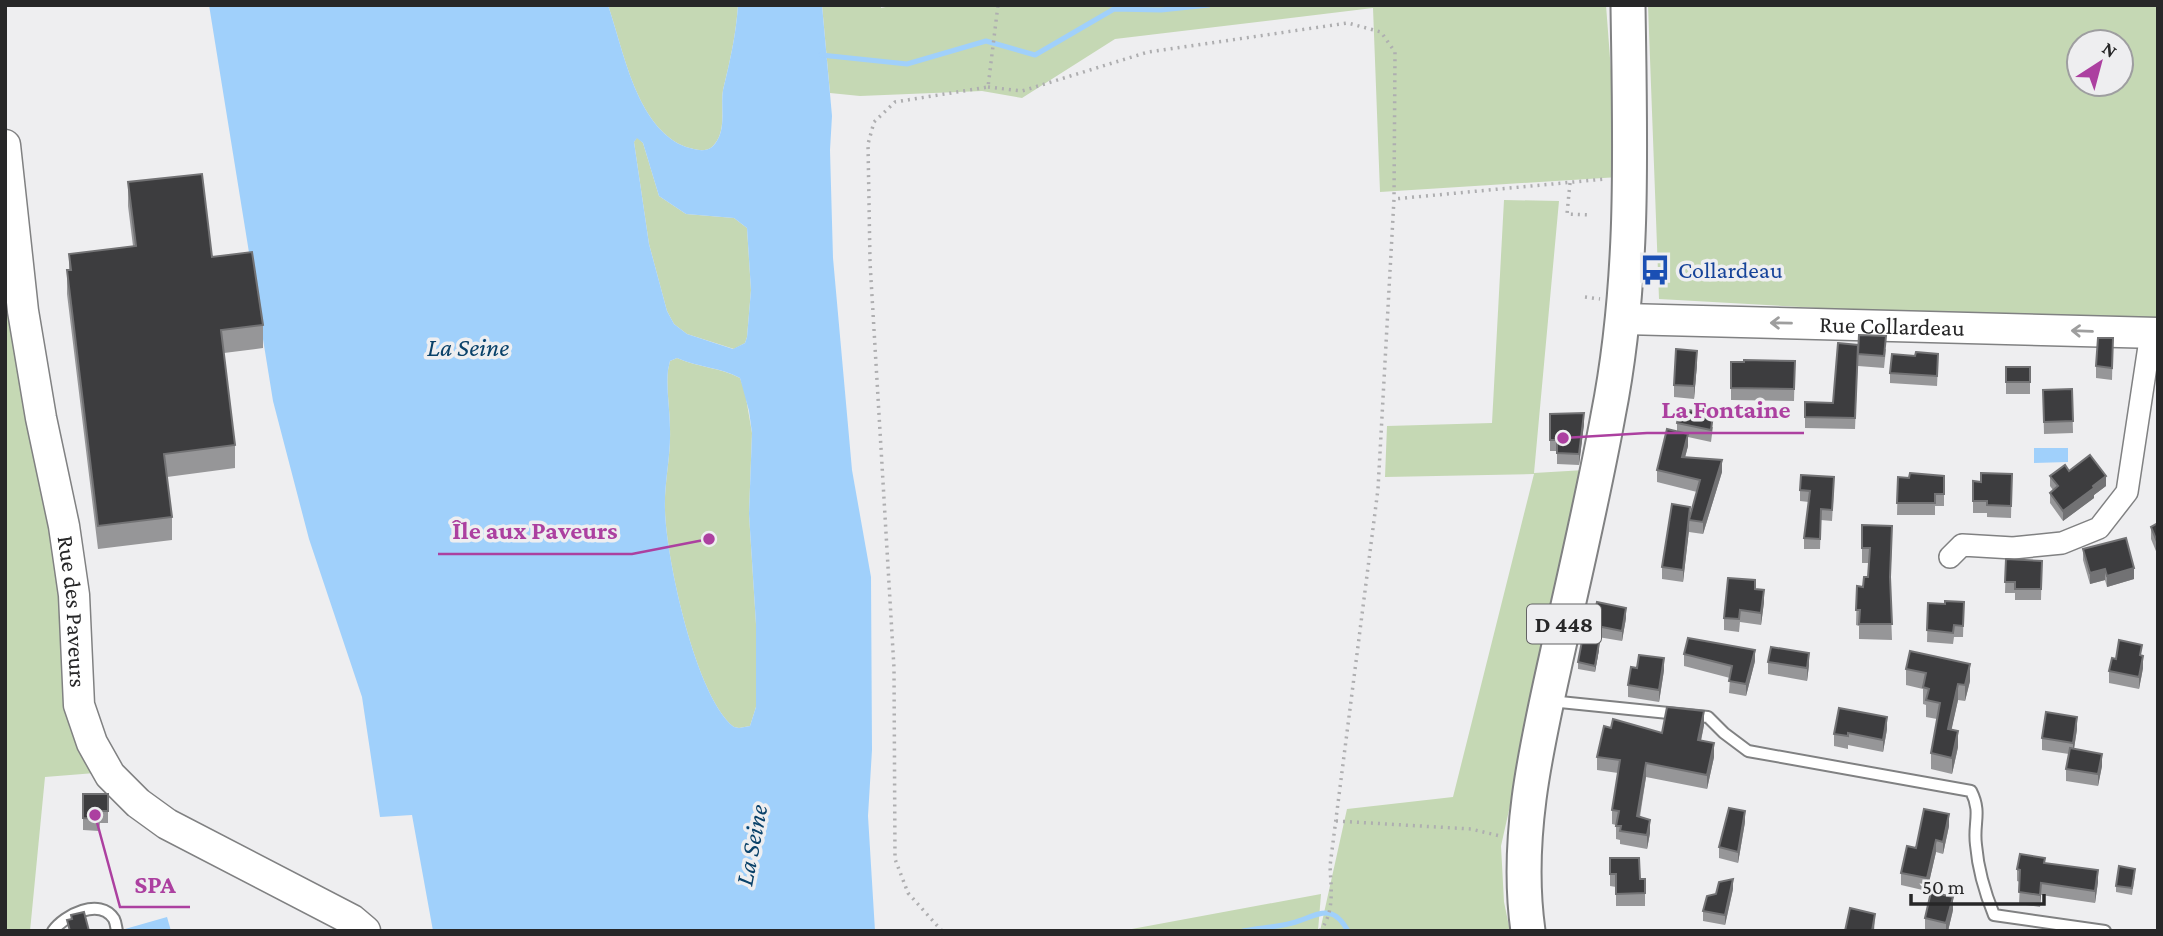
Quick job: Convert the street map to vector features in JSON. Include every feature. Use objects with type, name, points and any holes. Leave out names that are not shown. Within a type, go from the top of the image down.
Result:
[{"type":"main road","name":"D 448","points":[[1528,931],[1523,895],[1526,814],[1547,701],[1608,418],[1624,319],[1630,177],[1628,5]]},
{"type":"street","name":"Rue des Paveurs","points":[[5,145],[23,312],[41,418],[65,526],[74,595],[79,705],[92,743],[110,775],[138,803],[167,824],[352,920],[365,931]]},
{"type":"street","name":"Rue Collardeau","points":[[1624,319],[2154,333]]},
{"type":"street","points":[[1950,556],[1962,545],[2013,548],[2062,543],[2099,528],[2127,492],[2154,333]]},
{"type":"lane","points":[[1547,701],[1708,717],[1748,751],[1970,791],[1977,805],[1975,843],[1986,895],[1994,915],[2105,931]]},
{"type":"lane","points":[[53,931],[66,918],[96,909],[105,911],[114,919],[117,931]]},
{"type":"path","points":[[988,87],[998,5]]},
{"type":"path","points":[[942,931],[908,893],[895,859],[894,668],[870,262],[868,144],[874,122],[895,102],[988,87],[1023,91],[1148,52],[1349,23],[1381,32],[1395,52],[1394,199],[1378,489],[1330,866],[1330,908],[1320,931]]},
{"type":"path","points":[[1394,199],[1630,177]]},
{"type":"path","points":[[1570,183],[1567,214],[1590,215]]},
{"type":"path","points":[[1336,821],[1471,829],[1524,841]]},
{"type":"green space","points":[[608,5],[738,5],[723,90],[722,127],[712,147],[699,150],[686,147],[671,139],[652,120],[634,87]]},
{"type":"green space","points":[[822,5],[881,5],[881,8],[895,5],[1606,5],[1619,177],[1380,192],[1373,8],[1115,39],[1022,98],[982,91],[860,96],[830,93]]},
{"type":"green space","points":[[1648,5],[2158,5],[2158,327],[1659,299]]},
{"type":"green space","points":[[637,137],[643,143],[659,196],[686,214],[734,218],[747,228],[751,290],[747,337],[745,343],[734,349],[687,334],[674,324],[667,311],[649,244],[634,142]]},
{"type":"green space","points":[[1504,200],[1559,201],[1534,473],[1585,470],[1501,846],[1504,902],[1510,931],[1320,931],[1347,809],[1453,797],[1534,474],[1385,477],[1387,426],[1492,423]]},
{"type":"green space","points":[[5,235],[57,564],[63,697],[70,729],[95,773],[45,777],[30,931],[5,931]]},
{"type":"green space","points":[[677,358],[740,378],[745,392],[752,433],[749,514],[756,624],[756,707],[750,726],[734,727],[720,711],[707,688],[677,592],[665,510],[670,439],[668,370],[670,361]]},
{"type":"green space","points":[[1321,894],[1318,931],[1121,931]]},
{"type":"water","name":"La Seine","points":[[209,5],[608,5],[630,75],[647,113],[671,139],[686,147],[702,150],[712,147],[722,127],[722,97],[738,5],[822,5],[832,116],[830,150],[833,258],[852,470],[871,577],[872,750],[868,816],[875,931],[433,931],[412,815],[380,817],[362,697],[309,539],[273,401]],"holes":[[[637,138],[643,143],[659,196],[686,214],[734,218],[747,228],[751,290],[747,337],[745,343],[733,349],[687,334],[674,324],[667,311],[649,244],[634,142]],[[677,358],[740,378],[749,411],[752,433],[749,514],[756,624],[756,707],[750,726],[734,727],[720,711],[707,688],[677,592],[665,510],[670,439],[668,370],[670,361]]]},
{"type":"water","points":[[2034,448],[2068,448],[2068,462],[2034,463]]},
{"type":"water","points":[[167,917],[171,931],[125,929]]},
{"type":"building","points":[[202,174],[212,257],[252,252],[263,325],[221,330],[235,445],[164,454],[172,517],[98,526],[67,270],[71,270],[69,254],[136,246],[128,182]]},
{"type":"building","points":[[1859,335],[1886,336],[1884,356],[1858,354]]},
{"type":"building","points":[[2098,338],[2113,338],[2112,368],[2096,366]]},
{"type":"building","points":[[1838,343],[1858,345],[1855,418],[1805,417],[1805,402],[1833,403]]},
{"type":"building","points":[[1676,349],[1697,351],[1694,386],[1674,385]]},
{"type":"building","points":[[1916,352],[1938,354],[1937,376],[1890,373],[1892,354],[1915,356]]},
{"type":"building","points":[[1795,361],[1794,389],[1731,388],[1731,362]]},
{"type":"building","points":[[2006,367],[2030,367],[2030,382],[2006,382]]},
{"type":"building","points":[[2072,389],[2073,421],[2044,422],[2043,390]]},
{"type":"building","points":[[1684,409],[1713,415],[1711,430],[1677,423],[1679,413]]},
{"type":"building","points":[[1584,413],[1579,454],[1557,453],[1557,440],[1550,440],[1550,414]]},
{"type":"building","points":[[1667,429],[1688,434],[1682,457],[1722,460],[1703,522],[1689,520],[1700,480],[1657,470]]},
{"type":"building","points":[[2090,455],[2106,476],[2063,511],[2050,493],[2058,486],[2050,476],[2065,465],[2069,471]]},
{"type":"building","points":[[1910,473],[1944,476],[1944,494],[1935,494],[1935,503],[1897,503],[1898,477],[1909,478]]},
{"type":"building","points":[[1981,473],[2012,474],[2011,506],[1987,505],[1987,501],[1973,501],[1973,481],[1981,482]]},
{"type":"building","points":[[1801,475],[1834,477],[1832,510],[1821,509],[1820,539],[1804,538],[1810,491],[1800,490]]},
{"type":"building","points":[[1672,504],[1690,507],[1683,570],[1662,567]]},
{"type":"building","points":[[2158,523],[2158,544],[2151,527]]},
{"type":"building","points":[[1862,525],[1892,526],[1892,624],[1859,624],[1860,610],[1856,610],[1857,586],[1863,587],[1864,577],[1868,577],[1870,548],[1862,548]]},
{"type":"building","points":[[2126,538],[2134,568],[2107,576],[2105,569],[2090,573],[2083,549]]},
{"type":"building","points":[[2006,559],[2042,561],[2041,589],[2015,589],[2015,582],[2005,582]]},
{"type":"building","points":[[1728,578],[1755,580],[1755,589],[1764,590],[1761,613],[1740,610],[1739,619],[1724,618]]},
{"type":"building","points":[[1945,601],[1964,602],[1963,626],[1954,625],[1953,633],[1927,630],[1928,603],[1945,604]]},
{"type":"building","points":[[1597,602],[1626,608],[1622,631],[1592,625]]},
{"type":"building","points":[[1688,638],[1755,650],[1746,684],[1729,681],[1732,666],[1684,654]]},
{"type":"building","points":[[2119,640],[2142,645],[2139,677],[2109,671],[2112,658],[2116,659]]},
{"type":"building","points":[[1582,641],[1599,643],[1595,666],[1578,662]]},
{"type":"building","points":[[1771,647],[1809,653],[1807,668],[1768,662]]},
{"type":"building","points":[[1910,651],[1970,664],[1965,685],[1958,684],[1948,729],[1958,731],[1952,758],[1931,753],[1940,703],[1926,700],[1929,689],[1923,687],[1926,673],[1906,669]]},
{"type":"building","points":[[1639,655],[1664,658],[1659,690],[1628,685],[1631,667],[1637,668]]},
{"type":"building","points":[[1667,707],[1704,711],[1698,740],[1714,743],[1707,775],[1646,763],[1637,816],[1650,820],[1647,835],[1620,831],[1621,826],[1616,826],[1619,811],[1612,810],[1620,760],[1597,757],[1604,726],[1611,728],[1613,719],[1662,733]]},
{"type":"building","points":[[1839,708],[1887,717],[1883,740],[1848,733],[1848,736],[1834,734]]},
{"type":"building","points":[[2046,712],[2077,717],[2073,743],[2042,738]]},
{"type":"building","points":[[2070,748],[2102,754],[2098,774],[2066,769]]},
{"type":"building","points":[[83,794],[108,794],[108,811],[100,811],[99,819],[83,818]]},
{"type":"building","points":[[1729,808],[1745,811],[1738,852],[1719,847]]},
{"type":"building","points":[[1924,809],[1949,814],[1943,842],[1936,840],[1927,878],[1901,873],[1907,846],[1916,848]]},
{"type":"building","points":[[2020,854],[2045,858],[2044,863],[2098,870],[2095,891],[2041,883],[2040,895],[2019,892],[2020,870],[2017,869]]},
{"type":"building","points":[[1610,858],[1639,858],[1640,879],[1645,879],[1645,893],[1616,894],[1616,874],[1610,874]]},
{"type":"building","points":[[2119,866],[2135,869],[2132,888],[2116,886]]},
{"type":"building","points":[[1733,879],[1725,915],[1703,911],[1707,896],[1716,894],[1719,882]]},
{"type":"building","points":[[1931,892],[1953,897],[1946,923],[1925,918]]},
{"type":"building","points":[[1850,908],[1875,914],[1872,931],[1845,931]]},
{"type":"building","points":[[84,912],[89,931],[70,931],[67,920],[72,919],[71,915]]},
{"type":"waterway","points":[[821,55],[907,64],[986,41],[1035,55],[1114,9],[1161,10],[1209,5]]},
{"type":"waterway","points":[[1243,931],[1286,924],[1323,913],[1335,916],[1348,931]]},
{"type":"place","name":"Collardeau","points":[[1655,270]]},
{"type":"place","name":"La Fontaine","points":[[1563,438]]},
{"type":"place","name":"Île aux Paveurs","points":[[709,539]]},
{"type":"place","name":"SPA","points":[[95,815]]}]
